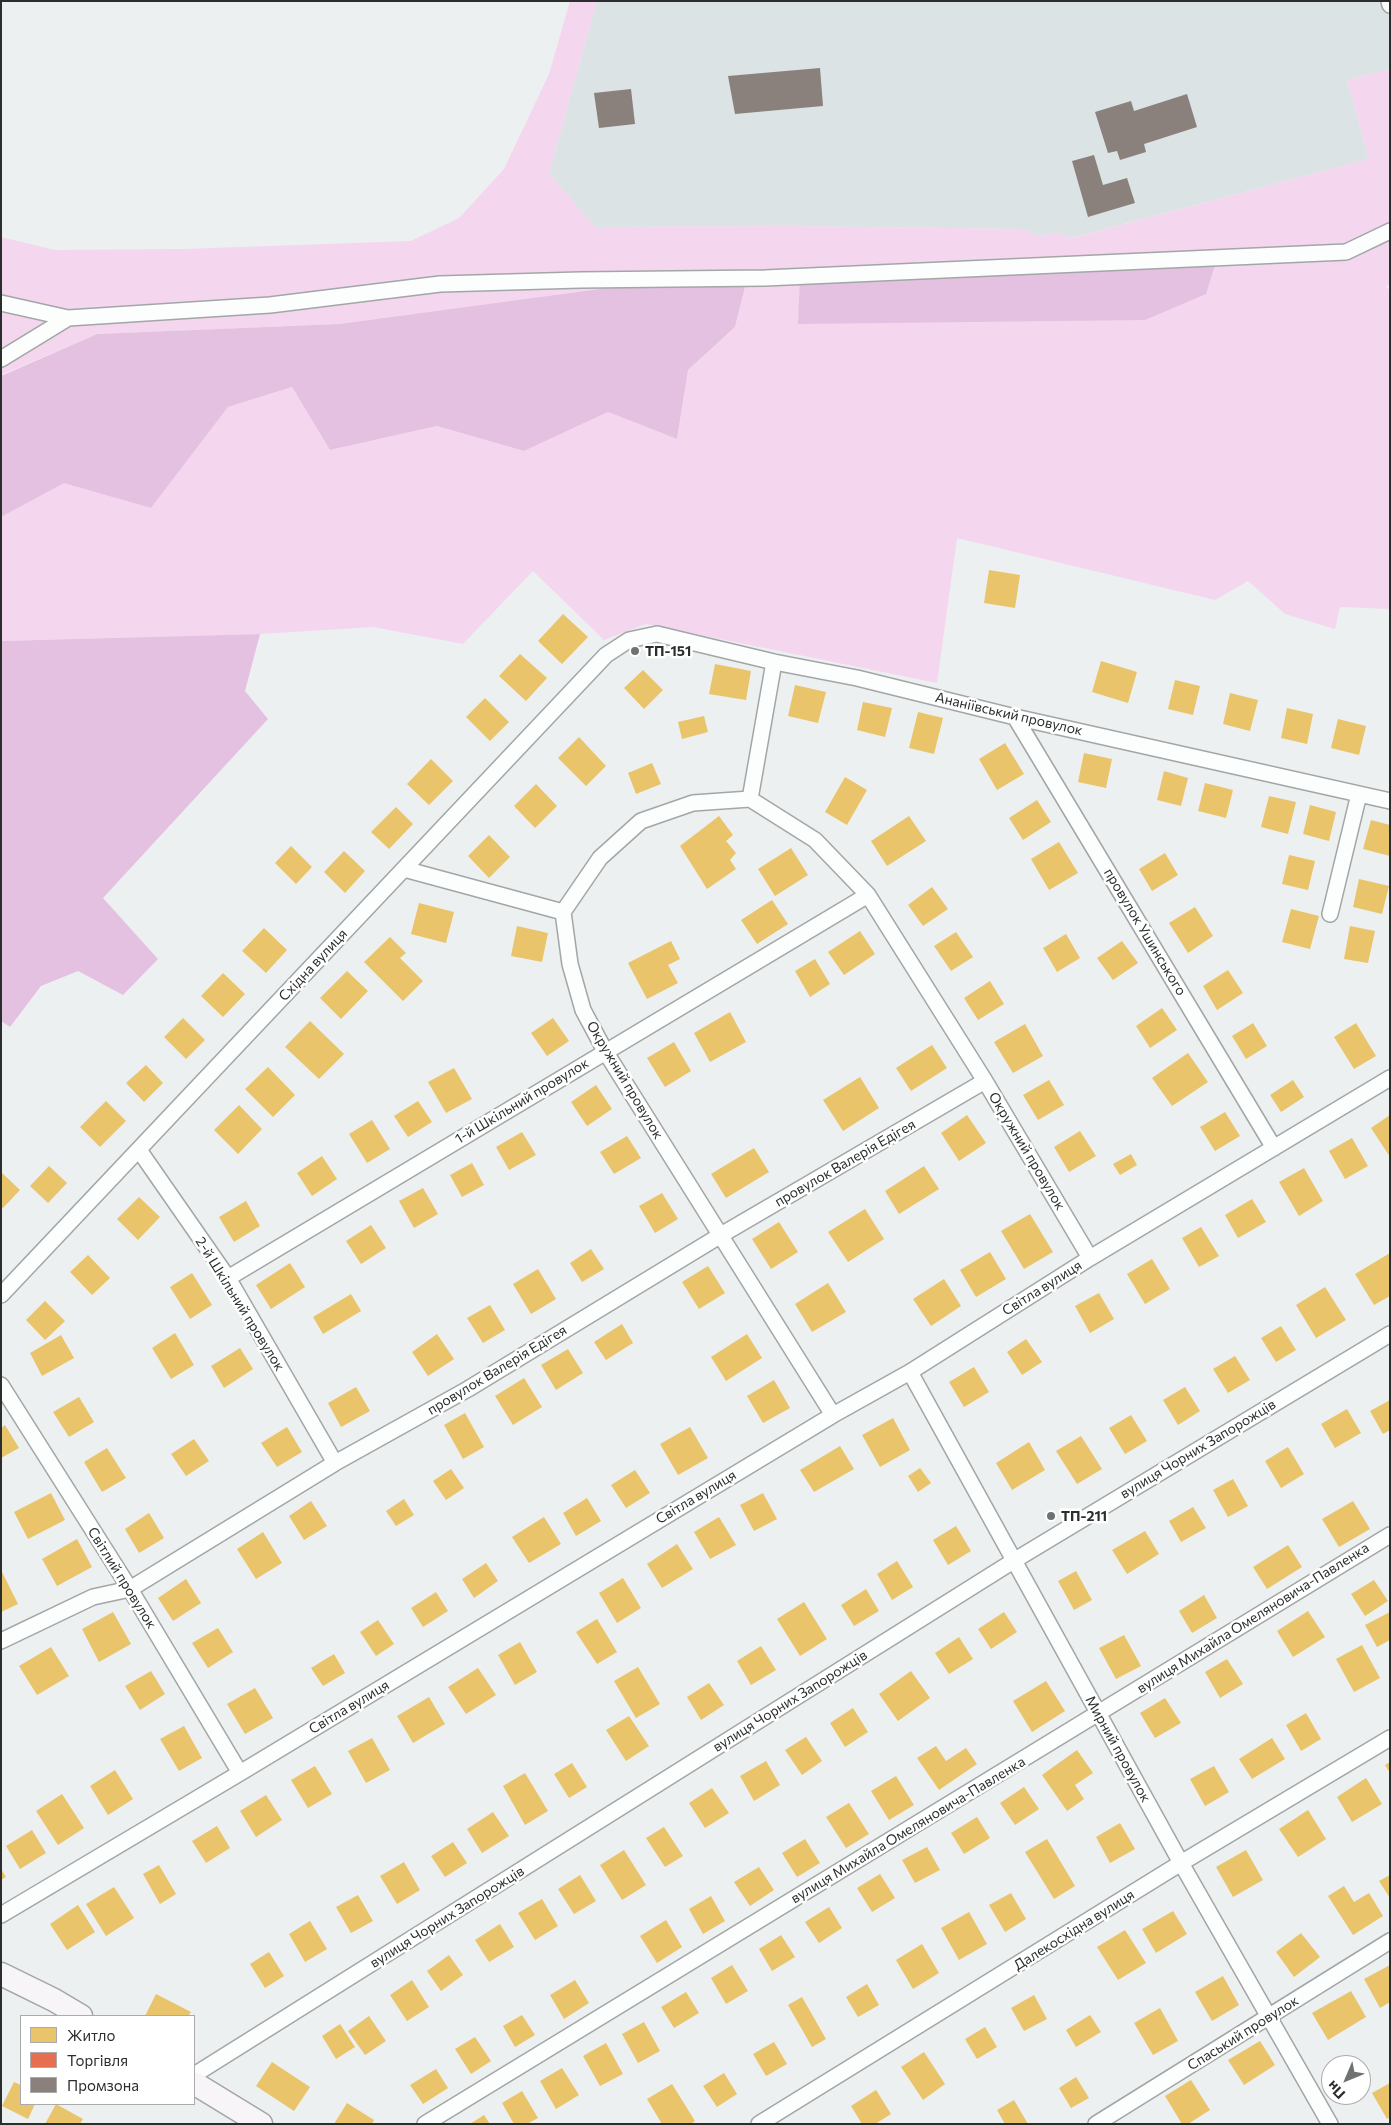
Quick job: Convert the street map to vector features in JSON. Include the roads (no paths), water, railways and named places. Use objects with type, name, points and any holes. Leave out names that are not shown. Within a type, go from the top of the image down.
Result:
[{"type":"street","points":[[1388,1],[1390,5]]},
{"type":"street","points":[[1,303],[68,318],[270,305],[440,284],[765,278],[1346,252],[1390,231]]},
{"type":"street","points":[[1,359],[68,318]]},
{"type":"street","name":"Ананіївський провулок","points":[[630,640],[657,634],[774,662],[857,678],[1015,717],[1390,801]]},
{"type":"street","name":"Східна вулиця","points":[[1,1295],[606,655],[630,640]]},
{"type":"street","points":[[404,869],[563,912],[600,858],[641,821],[693,803],[750,799],[774,662]]},
{"type":"street","name":"провулок Ушинського","points":[[1015,717],[1274,1148]]},
{"type":"street","points":[[1330,914],[1359,794]]},
{"type":"street","name":"Окружний провулок","points":[[750,799],[815,840],[868,895],[985,1081],[1090,1258]]},
{"type":"street","name":"1-й Шкільний провулок","points":[[228,1278],[868,895]]},
{"type":"street","name":"Окружний провулок","points":[[563,912],[570,964],[583,1010],[605,1052],[833,1415]]},
{"type":"street","name":"Світла вулиця","points":[[1,1915],[833,1415],[910,1372],[1090,1258],[1390,1078]]},
{"type":"street","name":"провулок Валерія Едігея","points":[[1,1641],[93,1597],[130,1590],[335,1463],[468,1389],[721,1235],[985,1081]]},
{"type":"street","name":"2-й Шкільний провулок","points":[[139,1150],[228,1278],[335,1463]]},
{"type":"street","name":"вулиця Чорних Запорожців","points":[[195,2074],[1015,1560],[1390,1334]]},
{"type":"street","name":"Мирний провулок","points":[[910,1372],[1098,1714],[1330,2124]]},
{"type":"street","name":"Світлий провулок","points":[[1,1385],[130,1590],[240,1773]]},
{"type":"street","name":"вулиця Михайла Омеляновича-Павленка","points":[[425,2124],[1390,1535]]},
{"type":"street","name":"Далекосхідна вулиця","points":[[759,2124],[1182,1863],[1390,1738]]},
{"type":"street","name":"Спаський провулок","points":[[1096,2124],[1390,1941]]},
{"type":"street","points":[[1,1974],[80,2015]]},
{"type":"street","points":[[195,2084],[261,2124]]},
{"type":"place","name":"ТП-151","points":[[635,651]]},
{"type":"place","name":"ТП-211","points":[[1051,1516]]}]
